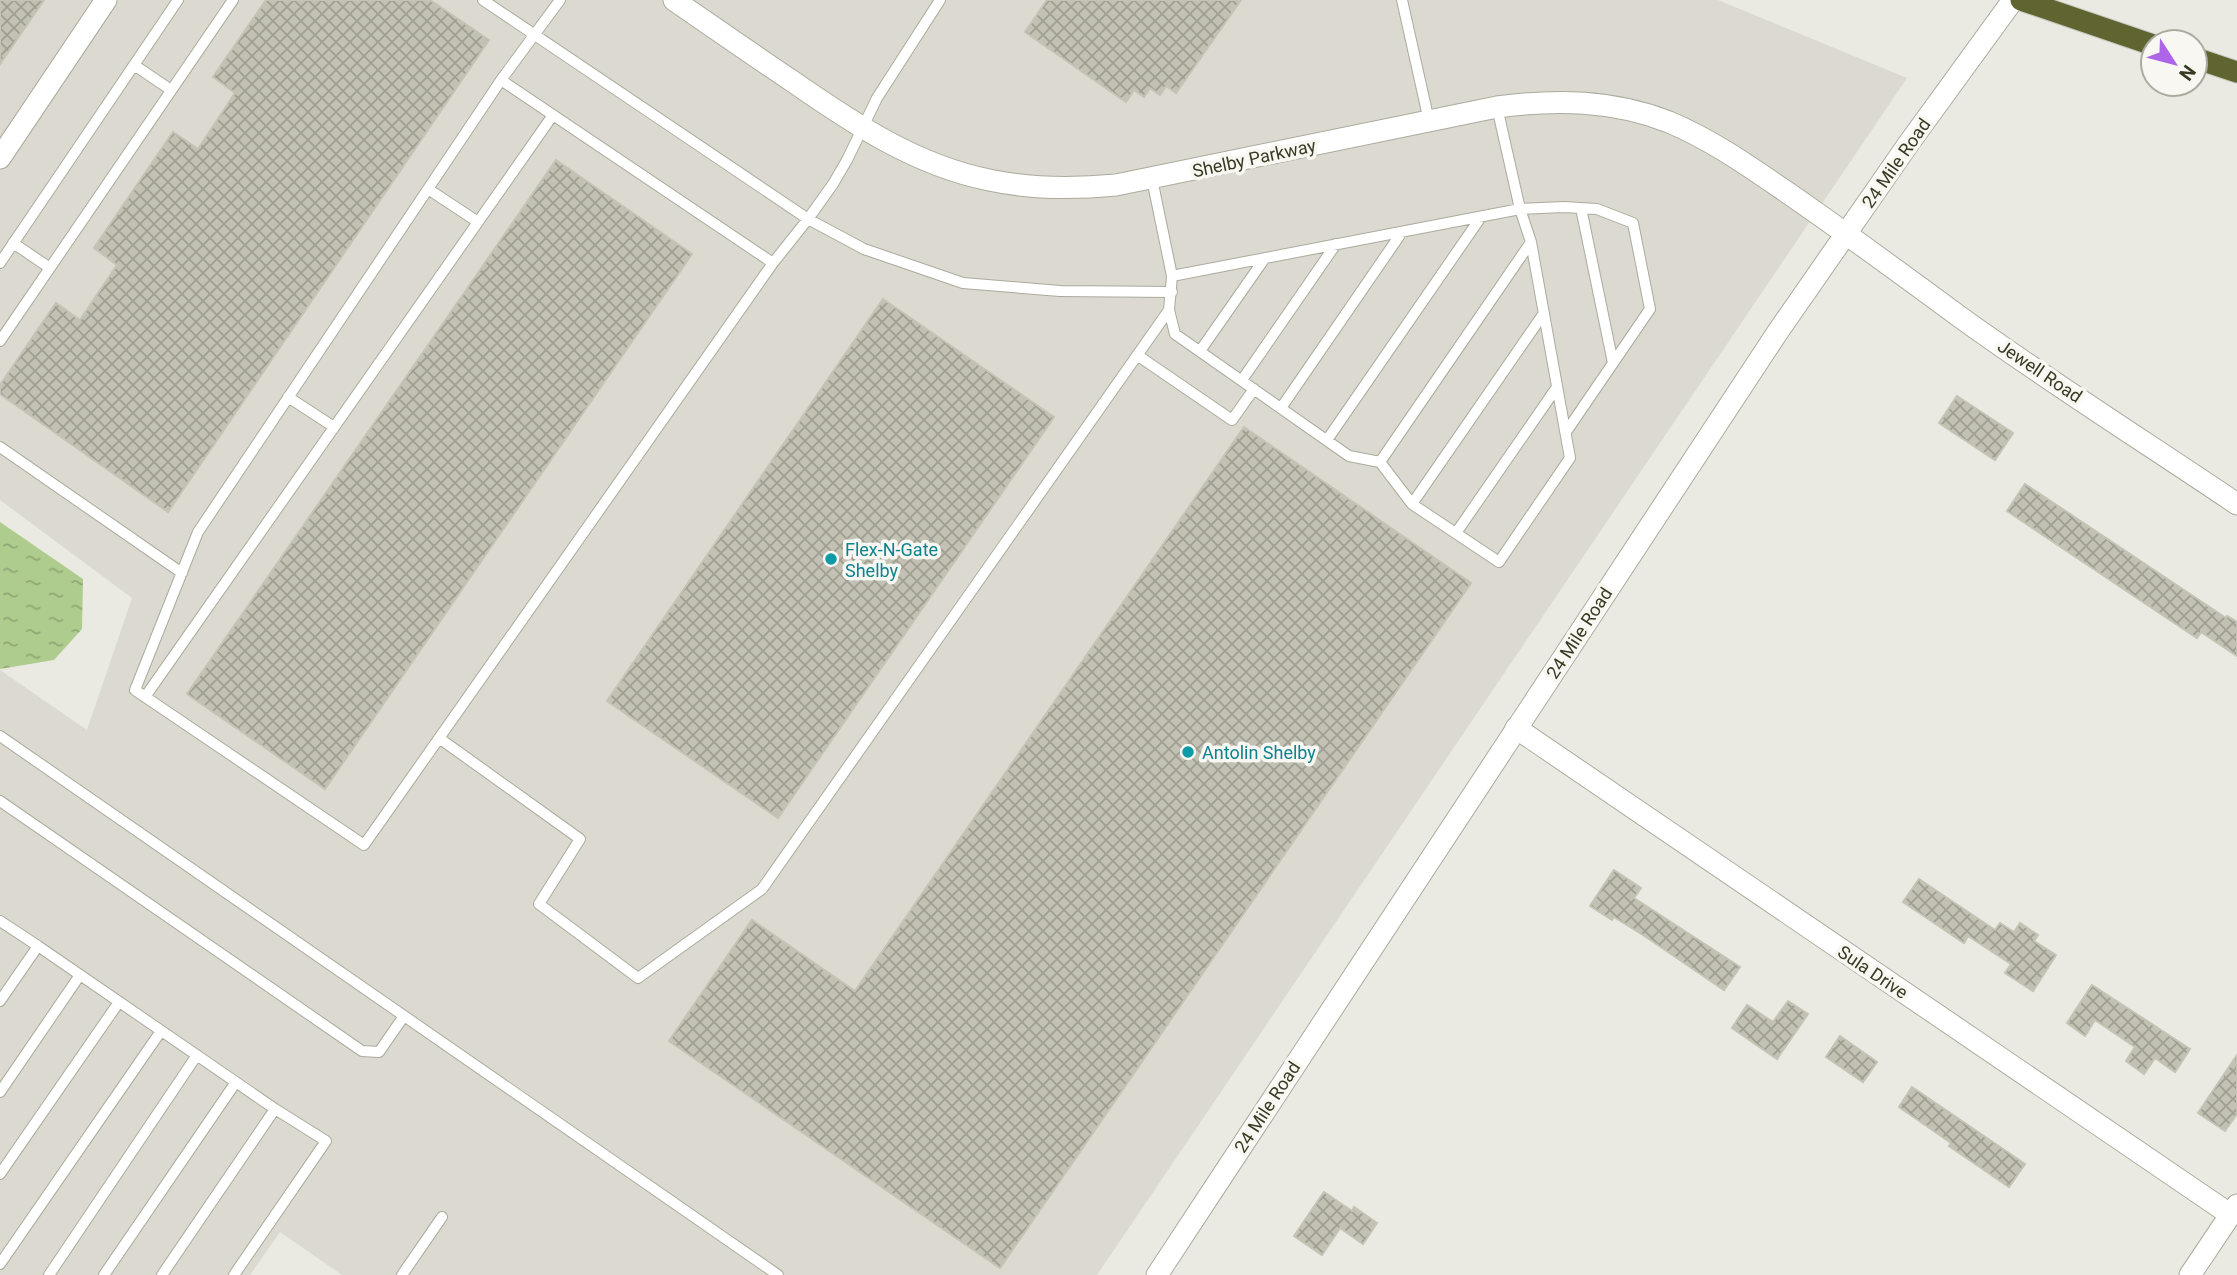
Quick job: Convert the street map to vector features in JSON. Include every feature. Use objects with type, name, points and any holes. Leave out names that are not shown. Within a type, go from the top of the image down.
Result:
[{"type":"highway","points":[[2021,0],[2139,41]]},
{"type":"highway","points":[[2209,63],[2237,72]]},
{"type":"street","points":[[0,158],[106,0]]},
{"type":"street","name":"Shelby Parkway","points":[[674,0],[884,142],[934,164],[989,180],[1066,188],[1116,185],[1497,107],[1538,102],[1581,102],[1625,108],[1668,122],[1736,158],[1847,233]]},
{"type":"street","name":"24 Mile Road","points":[[1157,1275],[1770,344],[2013,0]]},
{"type":"street","name":"Jewell Road","points":[[1847,233],[1964,319],[2237,504]]},
{"type":"street","name":"Sula Drive","points":[[1516,728],[2234,1210]]},
{"type":"street","points":[[2190,1275],[2234,1210]]},
{"type":"lane","points":[[0,263],[178,0]]},
{"type":"lane","points":[[0,341],[233,0]]},
{"type":"lane","points":[[483,0],[808,219],[864,249],[963,283],[1060,291],[1172,292]]},
{"type":"lane","points":[[560,0],[501,80],[198,532],[135,690],[364,845],[774,263],[808,219],[847,160],[877,98],[940,0]]},
{"type":"lane","points":[[1402,0],[1429,121]]},
{"type":"lane","points":[[134,65],[171,90]]},
{"type":"lane","points":[[501,80],[774,263]]},
{"type":"lane","points":[[1152,179],[1172,276],[1169,310],[1175,334],[1349,456],[1380,462],[1412,504],[1499,562],[1570,458],[1531,242],[1520,209],[1497,107]]},
{"type":"lane","points":[[145,697],[553,115]]},
{"type":"lane","points":[[428,189],[478,222]]},
{"type":"lane","points":[[1581,208],[1613,363]]},
{"type":"lane","points":[[1172,276],[1520,209],[1597,209],[1633,223],[1650,309],[1566,432]]},
{"type":"lane","points":[[1327,440],[1481,216]]},
{"type":"lane","points":[[1281,408],[1402,232]]},
{"type":"lane","points":[[1380,462],[1531,242]]},
{"type":"lane","points":[[13,243],[50,268]]},
{"type":"lane","points":[[1242,380],[1336,244]]},
{"type":"lane","points":[[1200,351],[1265,258]]},
{"type":"lane","points":[[439,738],[580,839],[539,904],[638,978],[762,889],[1169,310]]},
{"type":"lane","points":[[1412,504],[1544,313]]},
{"type":"lane","points":[[1137,355],[1232,420],[1254,389]]},
{"type":"lane","points":[[1456,533],[1557,387]]},
{"type":"lane","points":[[288,397],[334,427]]},
{"type":"lane","points":[[0,447],[182,573]]},
{"type":"lane","points":[[0,736],[778,1275]]},
{"type":"lane","points":[[0,801],[362,1051],[379,1052],[404,1016]]},
{"type":"lane","points":[[0,921],[326,1141],[234,1275]]},
{"type":"lane","points":[[0,1001],[38,946]]},
{"type":"lane","points":[[0,1092],[80,975]]},
{"type":"lane","points":[[0,1174],[120,1002]]},
{"type":"lane","points":[[0,1264],[162,1031]]},
{"type":"lane","points":[[49,1275],[197,1055]]},
{"type":"lane","points":[[104,1275],[236,1082]]},
{"type":"lane","points":[[162,1275],[275,1109]]},
{"type":"lane","points":[[402,1275],[442,1217]]},
{"type":"shaded area","points":[[0,0],[1718,0],[1907,78],[1097,1275],[342,1275],[280,1232],[250,1275],[0,1275],[0,670],[87,730],[132,598],[0,500]]},
{"type":"water","points":[[0,522],[83,579],[82,629],[54,660],[0,669]]},
{"type":"building","points":[[0,0],[44,0],[0,64]]},
{"type":"building","points":[[266,0],[430,0],[489,40],[168,512],[0,394],[0,385],[56,303],[80,320],[117,265],[94,248],[173,132],[198,149],[235,93],[213,77]]},
{"type":"building","points":[[1047,0],[1241,0],[1176,93],[1166,86],[1160,95],[1150,88],[1144,97],[1134,90],[1126,102],[1025,32]]},
{"type":"building","points":[[556,160],[692,254],[325,789],[187,694]]},
{"type":"building","name":"Flex-N-Gate Shelby","points":[[883,299],[1054,417],[778,818],[607,701]]},
{"type":"building","points":[[1957,396],[2013,433],[1995,460],[1939,423]]},
{"type":"building","name":"Antolin Shelby","points":[[1244,427],[1471,583],[1000,1268],[669,1041],[752,920],[855,991]]},
{"type":"building","points":[[2025,484],[2226,618],[2227,616],[2237,622],[2237,656],[2201,632],[2197,638],[2007,511]]},
{"type":"building","points":[[1614,870],[1641,888],[1634,898],[1740,967],[1724,990],[1646,937],[1590,906]]},
{"type":"building","points":[[1919,879],[1995,930],[2000,923],[2014,932],[2020,923],[2038,935],[2034,941],[2056,955],[2033,991],[2005,973],[2011,964],[1968,936],[1964,943],[1903,902]]},
{"type":"building","points":[[2092,985],[2190,1049],[2175,1072],[2155,1058],[2144,1074],[2126,1061],[2135,1047],[2095,1020],[2085,1036],[2067,1023]]},
{"type":"building","points":[[1788,1001],[1808,1014],[1777,1059],[1732,1028],[1747,1005],[1773,1022]]},
{"type":"building","points":[[1840,1036],[1877,1062],[1863,1082],[1826,1057]]},
{"type":"building","points":[[2237,1055],[2237,1114],[2225,1131],[2198,1113]]},
{"type":"building","points":[[1912,1087],[2025,1164],[2009,1187],[1949,1146],[1951,1143],[1899,1107]]},
{"type":"building","points":[[1324,1192],[1352,1211],[1354,1207],[1377,1223],[1363,1244],[1340,1228],[1322,1255],[1294,1236]]},
{"type":"place","name":"Flex-N-Gate Shelby","points":[[831,559]]},
{"type":"place","name":"Antolin Shelby","points":[[1188,752]]}]
